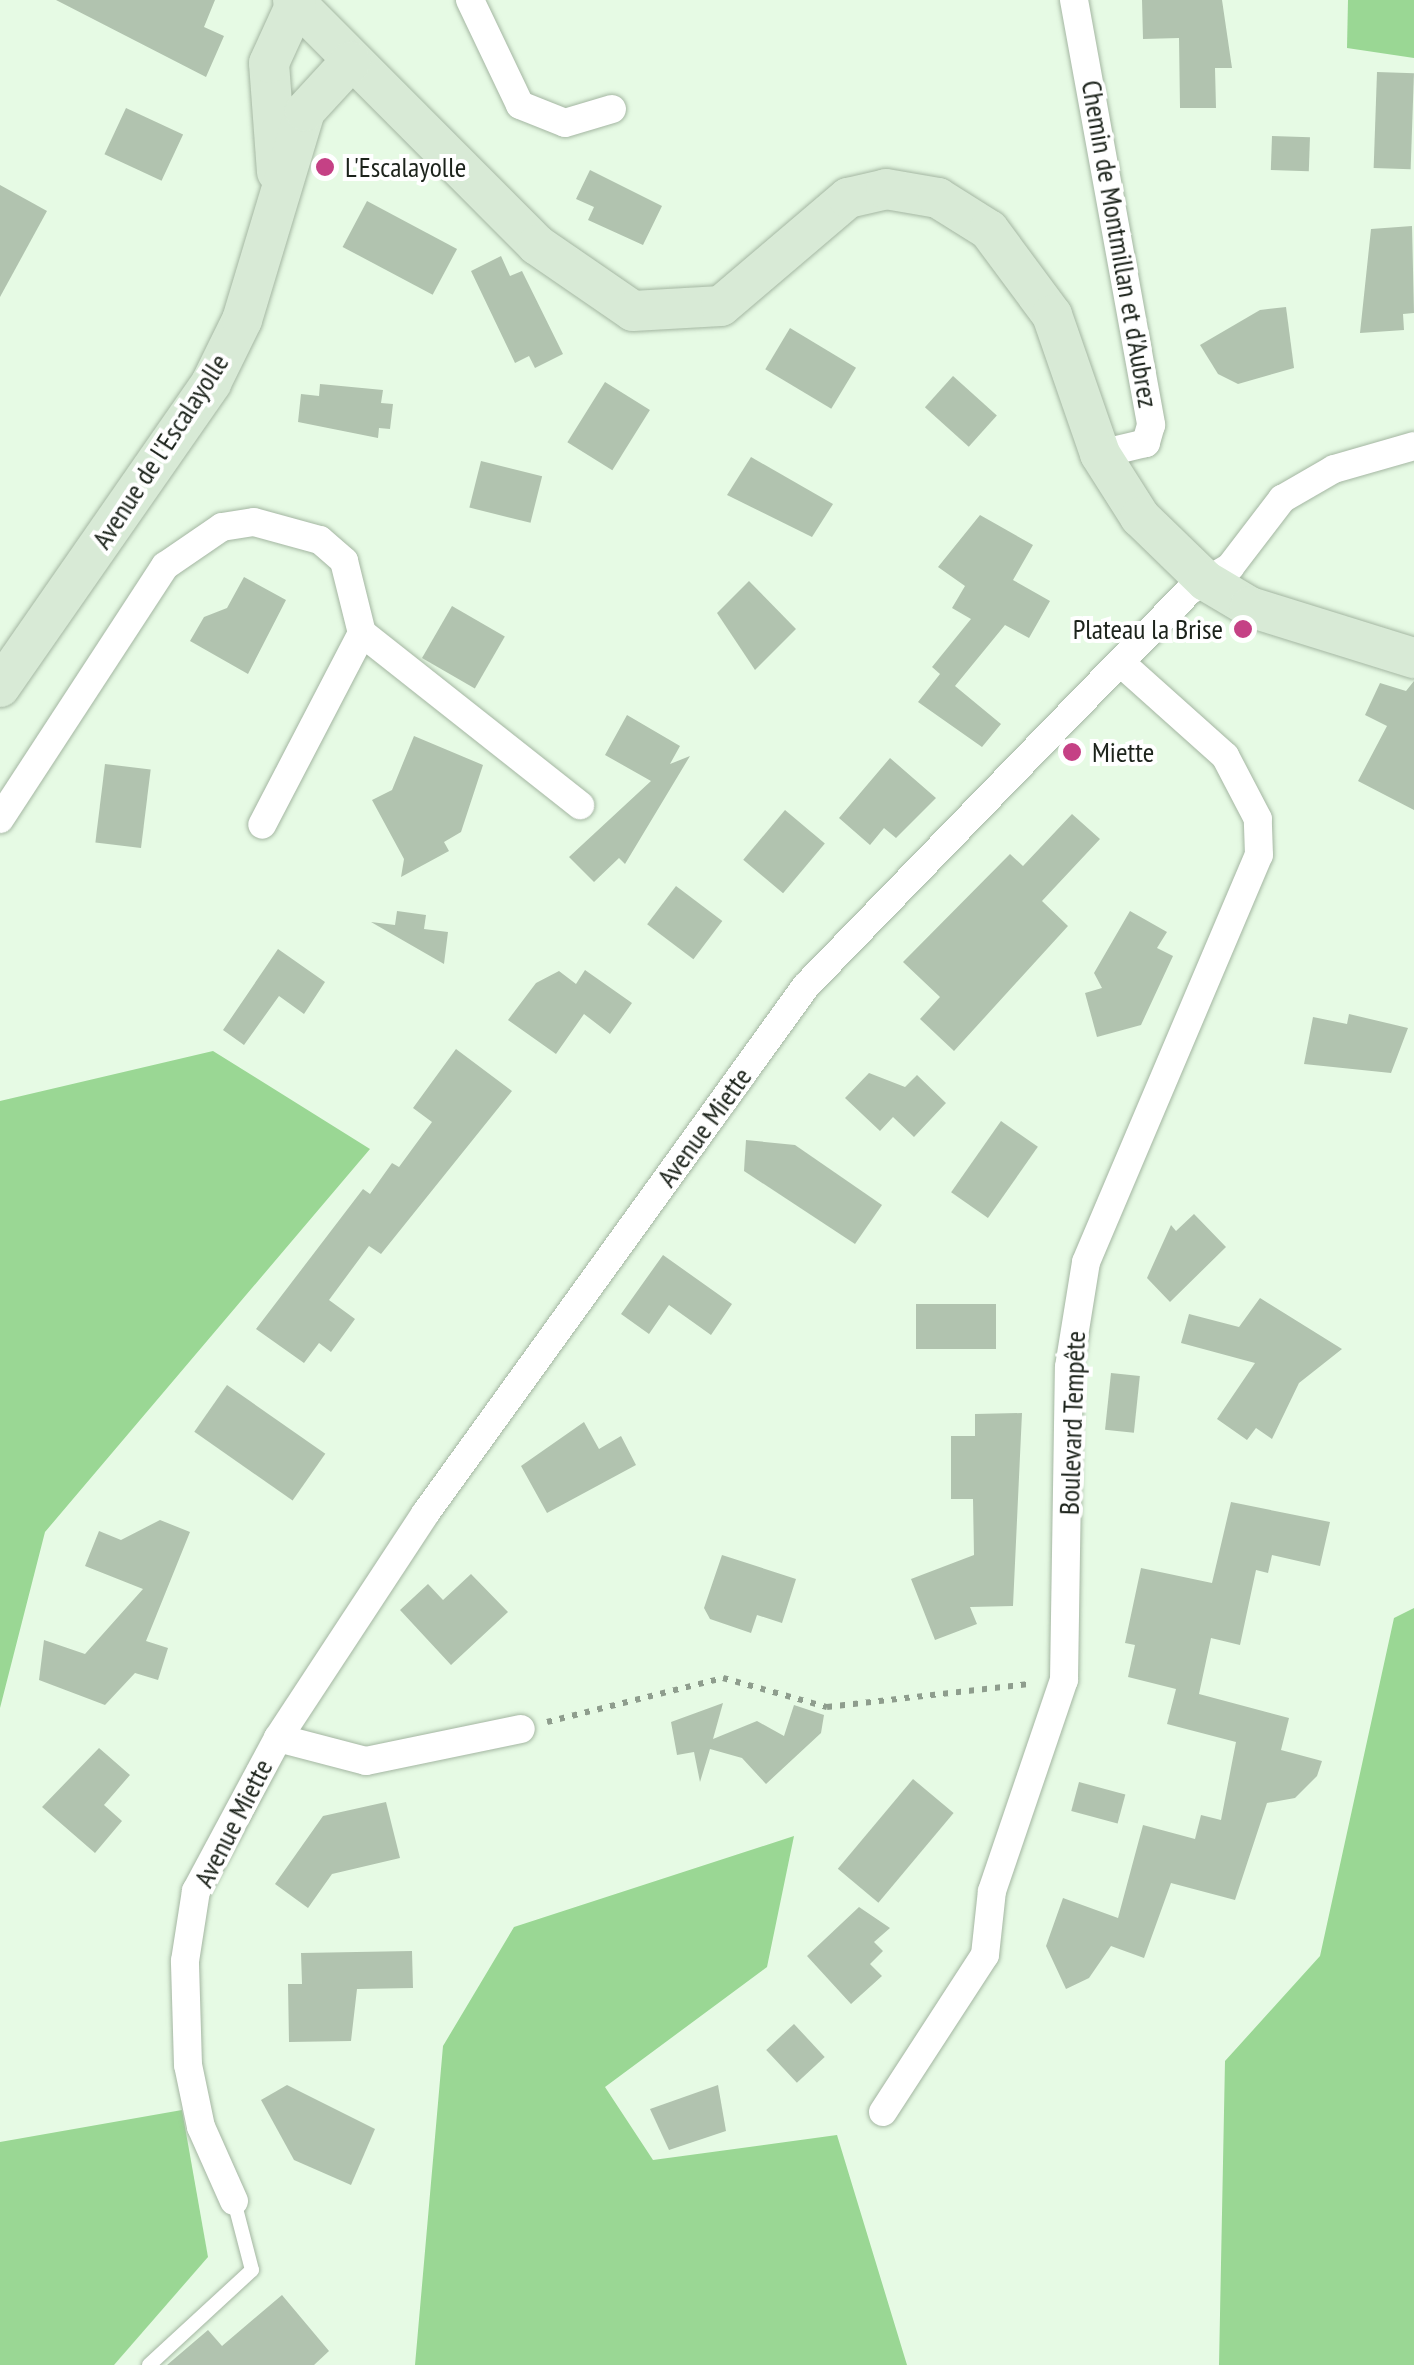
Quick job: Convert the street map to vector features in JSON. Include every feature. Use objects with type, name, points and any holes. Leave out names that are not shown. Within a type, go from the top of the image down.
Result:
[{"type":"street","points":[[470,0],[520,105],[565,123],[612,109]]},
{"type":"street","name":"Chemin de Montmillan et d'Aubrez","points":[[1074,0],[1151,425],[1146,443],[1100,454]]},
{"type":"street","points":[[295,2],[350,62],[537,245],[634,311],[721,306],[848,198],[886,189],[938,198],[989,230],[1052,315],[1100,454],[1140,517],[1206,581],[1288,624],[1414,658]]},
{"type":"street","name":"Avenue de l'Escalayolle","points":[[280,196],[268,63],[295,2]]},
{"type":"street","name":"Avenue de l'Escalayolle","points":[[0,687],[211,383],[242,320],[305,111],[350,62]]},
{"type":"street","name":"Avenue Miette","points":[[234,2201],[200,2128],[185,1961],[196,1892],[278,1738],[425,1514],[806,986],[1307,482],[1414,446]]},
{"type":"street","points":[[0,818],[165,566],[222,527],[254,522],[320,540],[344,561],[362,633],[580,805]]},
{"type":"street","points":[[262,826],[362,633]]},
{"type":"street","name":"Boulevard Tempête","points":[[882,2112],[985,1955],[992,1890],[1064,1680],[1069,1368],[1086,1262],[1260,855],[1258,819],[1225,756],[1122,664]]},
{"type":"street","name":"Avenue Miette","points":[[278,1738],[366,1761],[522,1728]]},
{"type":"lane","points":[[149,2365],[252,2270],[234,2201]]},
{"type":"path","points":[[522,1728],[723,1678],[827,1707],[1064,1680]]},
{"type":"green space","points":[[1348,0],[1414,0],[1414,58],[1347,48]]},
{"type":"green space","points":[[213,1051],[370,1149],[45,1532],[0,1708],[0,1101]]},
{"type":"green space","points":[[1414,1608],[1414,2365],[1219,2365],[1225,2061],[1320,1956],[1394,1618]]},
{"type":"green space","points":[[794,1836],[767,1967],[605,2087],[653,2160],[837,2135],[907,2365],[415,2365],[443,2046],[514,1927]]},
{"type":"green space","points":[[182,2110],[208,2257],[114,2365],[0,2365],[0,2142]]},
{"type":"building","points":[[56,0],[215,0],[204,27],[224,36],[206,77]]},
{"type":"building","points":[[1142,0],[1222,0],[1232,68],[1215,68],[1216,108],[1180,108],[1179,38],[1143,39]]},
{"type":"building","points":[[1377,72],[1414,73],[1411,169],[1374,168]]},
{"type":"building","points":[[126,108],[183,135],[162,181],[104,154]]},
{"type":"building","points":[[1272,136],[1310,137],[1309,171],[1271,170]]},
{"type":"building","points":[[590,170],[662,206],[643,245],[588,220],[594,207],[576,199]]},
{"type":"building","points":[[0,185],[47,211],[0,297]]},
{"type":"building","points":[[367,201],[457,249],[433,295],[343,247]]},
{"type":"building","points":[[1412,226],[1414,313],[1403,314],[1404,330],[1360,333],[1371,229]]},
{"type":"building","points":[[501,256],[510,276],[522,271],[563,354],[535,368],[529,356],[515,363],[471,271]]},
{"type":"building","points":[[1286,307],[1294,368],[1238,384],[1218,374],[1200,345],[1260,310]]},
{"type":"building","points":[[790,328],[856,368],[831,409],[765,369]]},
{"type":"building","points":[[953,376],[997,415],[969,447],[925,407]]},
{"type":"building","points":[[605,382],[650,410],[612,470],[567,442]]},
{"type":"building","points":[[320,384],[383,390],[381,403],[393,404],[390,429],[379,428],[378,438],[298,422],[301,394],[319,396]]},
{"type":"building","points":[[751,457],[833,504],[812,537],[727,495]]},
{"type":"building","points":[[481,461],[542,476],[531,523],[469,508]]},
{"type":"building","points":[[980,515],[1033,545],[1013,580],[1050,601],[1029,638],[1005,625],[955,686],[1001,724],[982,747],[918,702],[940,674],[932,667],[971,619],[952,608],[965,586],[938,567]]},
{"type":"building","points":[[244,577],[286,600],[248,674],[190,641],[204,617],[227,608]]},
{"type":"building","points":[[749,581],[796,629],[755,670],[717,613]]},
{"type":"building","points":[[452,606],[505,636],[475,688],[422,658]]},
{"type":"building","points":[[1414,681],[1414,810],[1358,781],[1387,726],[1365,715],[1380,683],[1406,691]]},
{"type":"building","points":[[627,715],[680,746],[670,764],[690,756],[625,864],[619,858],[594,882],[569,857],[651,781],[605,755]]},
{"type":"building","points":[[414,736],[483,765],[461,832],[444,842],[449,851],[401,877],[404,859],[372,800],[392,790]]},
{"type":"building","points":[[890,758],[936,798],[896,838],[884,828],[870,845],[839,818]]},
{"type":"building","points":[[105,764],[151,770],[141,848],[95,842]]},
{"type":"building","points":[[785,810],[825,843],[783,893],[743,860]]},
{"type":"building","points":[[1072,814],[1100,839],[1042,901],[1068,926],[954,1051],[920,1019],[940,997],[903,962],[1010,854],[1023,866]]},
{"type":"building","points":[[676,886],[722,921],[693,959],[647,924]]},
{"type":"building","points":[[397,911],[426,915],[424,929],[448,932],[444,964],[371,922],[395,925]]},
{"type":"building","points":[[1130,911],[1167,932],[1157,948],[1173,956],[1141,1025],[1097,1037],[1085,993],[1102,988],[1094,973]]},
{"type":"building","points":[[278,949],[325,982],[304,1014],[279,996],[244,1045],[223,1030]]},
{"type":"building","points":[[585,970],[632,1003],[610,1034],[584,1014],[556,1054],[508,1020],[536,983],[559,971],[576,984]]},
{"type":"building","points":[[1349,1014],[1408,1028],[1391,1073],[1304,1064],[1313,1017],[1347,1024]]},
{"type":"building","points":[[456,1049],[512,1091],[381,1254],[369,1246],[329,1300],[355,1319],[331,1352],[319,1343],[304,1363],[256,1329],[363,1189],[370,1194],[392,1163],[399,1167],[432,1122],[413,1108]]},
{"type":"building","points":[[869,1073],[905,1087],[917,1075],[946,1103],[914,1137],[893,1117],[880,1131],[845,1098]]},
{"type":"building","points":[[1001,1121],[1038,1147],[988,1218],[951,1192]]},
{"type":"building","points":[[746,1140],[795,1145],[882,1205],[855,1244],[744,1171]]},
{"type":"building","points":[[1194,1214],[1226,1247],[1170,1302],[1147,1278],[1171,1225],[1176,1231]]},
{"type":"building","points":[[663,1255],[732,1304],[711,1335],[669,1305],[649,1334],[621,1314]]},
{"type":"building","points":[[1260,1298],[1342,1349],[1299,1383],[1272,1439],[1256,1428],[1247,1440],[1217,1419],[1255,1363],[1181,1343],[1189,1314],[1239,1327]]},
{"type":"building","points":[[916,1304],[996,1304],[996,1349],[916,1349]]},
{"type":"building","points":[[1111,1373],[1140,1376],[1134,1433],[1105,1430]]},
{"type":"building","points":[[227,1385],[325,1454],[293,1501],[194,1432]]},
{"type":"building","points":[[1022,1413],[1013,1606],[970,1607],[977,1624],[935,1640],[911,1579],[974,1555],[973,1499],[951,1499],[951,1436],[975,1436],[975,1414]]},
{"type":"building","points":[[584,1422],[599,1449],[621,1436],[636,1465],[547,1513],[521,1466]]},
{"type":"building","points":[[1231,1502],[1330,1522],[1320,1566],[1272,1555],[1268,1573],[1256,1570],[1240,1645],[1211,1638],[1199,1694],[1289,1718],[1281,1750],[1322,1761],[1317,1776],[1295,1798],[1267,1803],[1235,1900],[1171,1883],[1144,1958],[1111,1946],[1089,1978],[1066,1989],[1046,1946],[1063,1898],[1118,1918],[1143,1825],[1195,1839],[1201,1815],[1221,1820],[1236,1742],[1167,1724],[1176,1689],[1128,1677],[1135,1645],[1125,1643],[1141,1568],[1212,1583]]},
{"type":"building","points":[[160,1520],[190,1532],[146,1641],[168,1648],[158,1680],[135,1673],[105,1705],[39,1680],[44,1640],[85,1654],[143,1589],[85,1566],[99,1531],[121,1540]]},
{"type":"building","points":[[722,1555],[796,1579],[782,1623],[757,1615],[751,1633],[710,1619],[704,1608]]},
{"type":"building","points":[[471,1574],[508,1612],[451,1665],[400,1610],[428,1584],[443,1600]]},
{"type":"building","points":[[723,1703],[713,1739],[757,1721],[784,1736],[794,1705],[824,1715],[821,1733],[766,1784],[742,1758],[710,1749],[700,1782],[694,1752],[677,1755],[671,1722]]},
{"type":"building","points":[[99,1748],[130,1775],[104,1805],[122,1821],[95,1853],[42,1807]]},
{"type":"building","points":[[913,1779],[954,1813],[878,1903],[838,1869]]},
{"type":"building","points":[[1079,1782],[1125,1794],[1118,1823],[1071,1811]]},
{"type":"building","points":[[386,1802],[400,1858],[332,1874],[308,1908],[275,1884],[323,1816]]},
{"type":"building","points":[[859,1907],[890,1928],[874,1942],[883,1951],[870,1964],[882,1976],[851,2004],[807,1956]]},
{"type":"building","points":[[412,1951],[413,1988],[357,1989],[351,2041],[289,2042],[288,1984],[302,1984],[301,1953]]},
{"type":"building","points":[[794,2024],[825,2057],[797,2083],[766,2050]]},
{"type":"building","points":[[287,2085],[375,2129],[351,2185],[294,2160],[261,2100]]},
{"type":"building","points":[[718,2085],[726,2131],[669,2150],[650,2109]]},
{"type":"building","points":[[282,2295],[329,2351],[314,2365],[167,2365],[208,2330],[222,2346]]},
{"type":"place","name":"L'Escalayolle","points":[[325,167]]},
{"type":"place","name":"Plateau la Brise","points":[[1243,629]]},
{"type":"place","name":"Miette","points":[[1072,752]]}]
